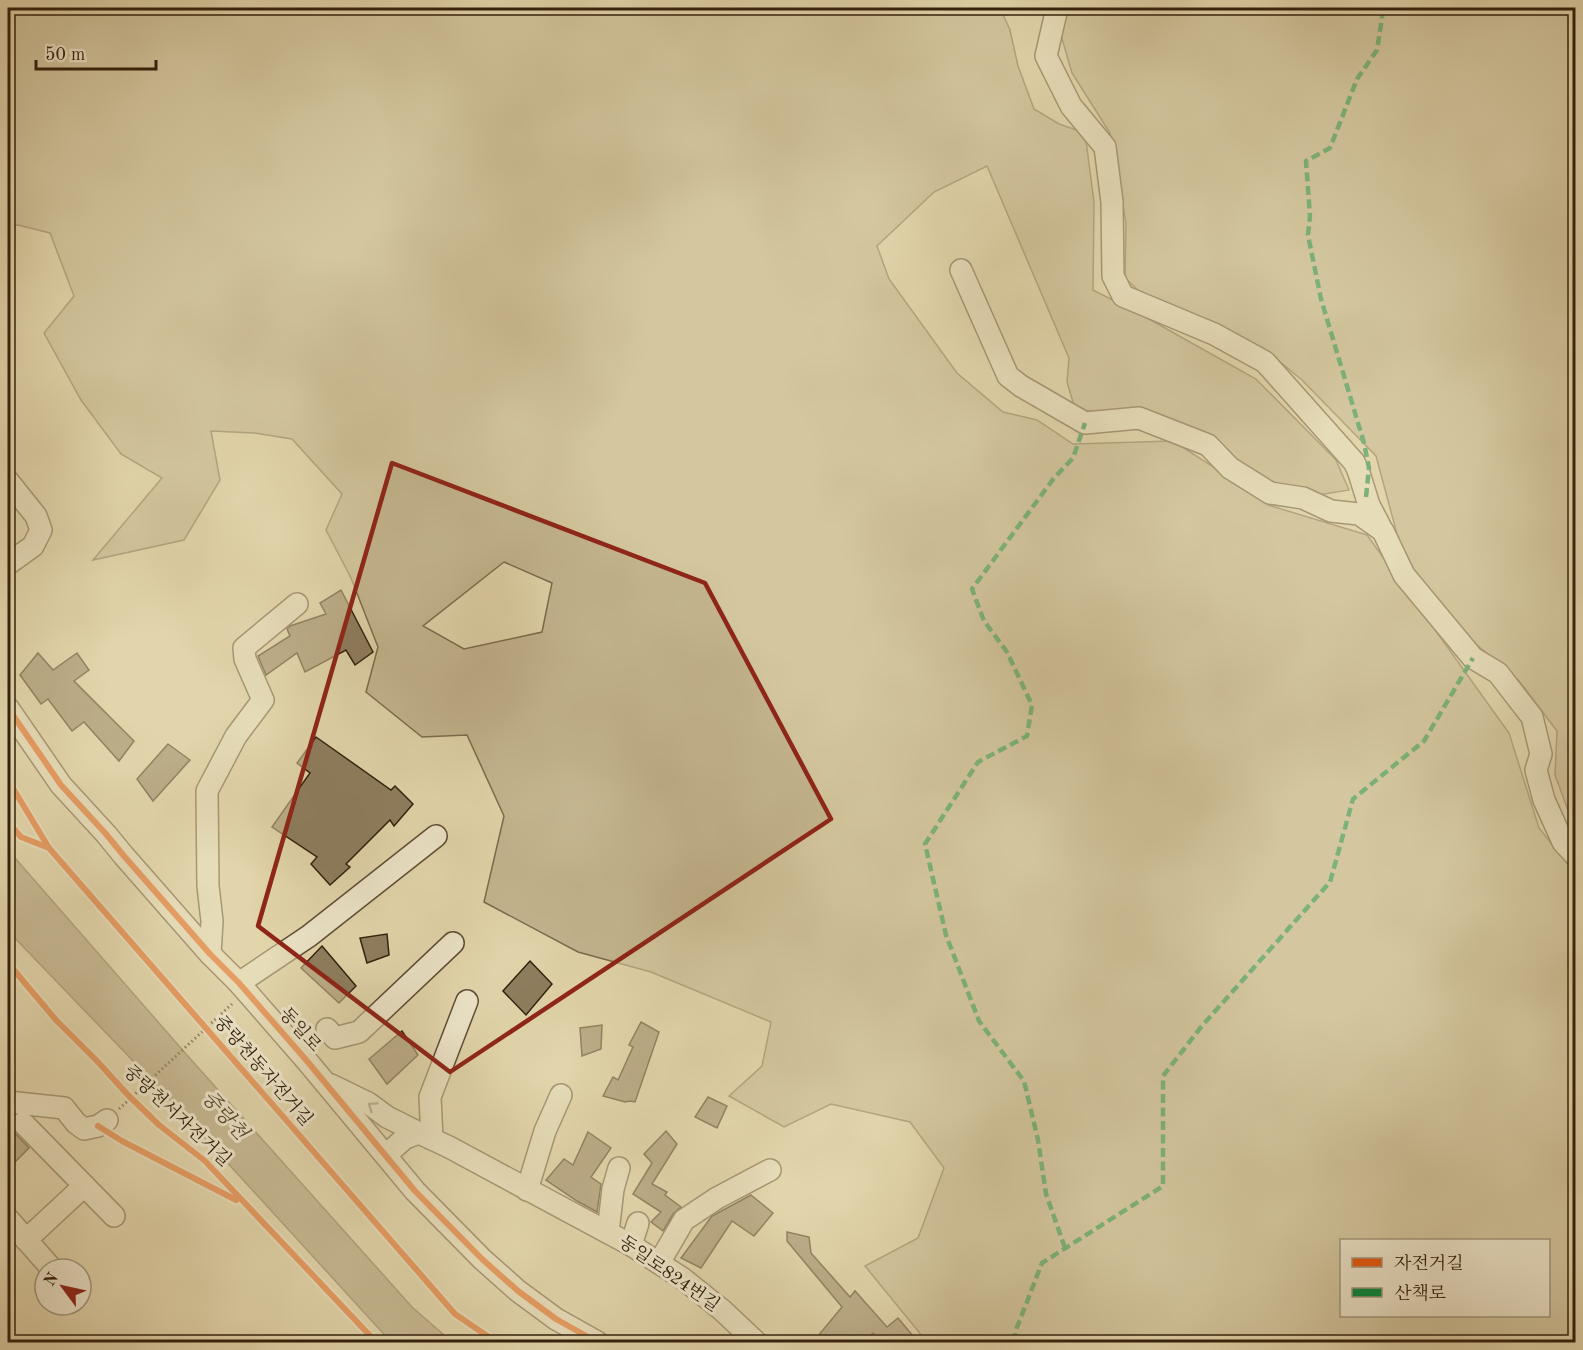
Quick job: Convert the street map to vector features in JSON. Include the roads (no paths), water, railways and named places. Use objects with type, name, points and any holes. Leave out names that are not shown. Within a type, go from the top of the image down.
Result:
[{"type":"street","points":[[1057,8],[1046,56],[1071,106],[1105,147],[1112,202],[1113,276],[1123,296],[1214,334],[1265,362],[1354,462],[1369,505],[1404,575],[1473,658],[1498,673],[1532,717],[1541,754],[1536,770],[1544,800],[1563,842],[1575,856]]},
{"type":"street","points":[[961,270],[1008,376],[1021,386],[1085,423],[1140,418],[1208,445],[1230,468],[1270,493],[1303,498],[1331,512],[1359,514],[1383,531]]},
{"type":"street","points":[[8,481],[36,516],[41,530],[33,546],[8,564]]},
{"type":"street","points":[[210,954],[212,921],[208,886],[207,791],[236,736],[263,700],[245,658],[244,648],[297,604]]},
{"type":"street","name":"동일로","points":[[8,708],[61,785],[210,954],[239,983],[415,1191],[482,1259],[518,1291],[556,1319],[597,1342]]},
{"type":"street","points":[[239,983],[309,936],[436,836]]},
{"type":"street","points":[[307,1061],[331,1034],[359,1032],[453,943]]},
{"type":"street","points":[[386,1155],[405,1138],[426,1136],[430,1097],[467,1001]]},
{"type":"street","name":"동일로824번길","points":[[324,1082],[368,1102],[387,1117],[631,1245],[682,1278],[722,1310],[756,1342]]},
{"type":"street","points":[[527,1190],[545,1131],[561,1095]]},
{"type":"street","points":[[8,1102],[63,1108],[76,1124],[84,1129],[98,1126],[107,1120]]},
{"type":"street","points":[[23,1123],[114,1216]]},
{"type":"street","name":"동일로824번길","points":[[608,1232],[613,1188],[619,1168]]},
{"type":"street","points":[[659,1263],[684,1220],[717,1198],[770,1170]]},
{"type":"street","points":[[26,1240],[84,1186]]},
{"type":"street","points":[[8,1219],[41,1257]]},
{"type":"street","points":[[631,1245],[638,1223]]},
{"type":"water","name":"중랑천","points":[[8,850],[412,1307],[452,1342],[391,1342],[161,1090],[8,931]]}]
